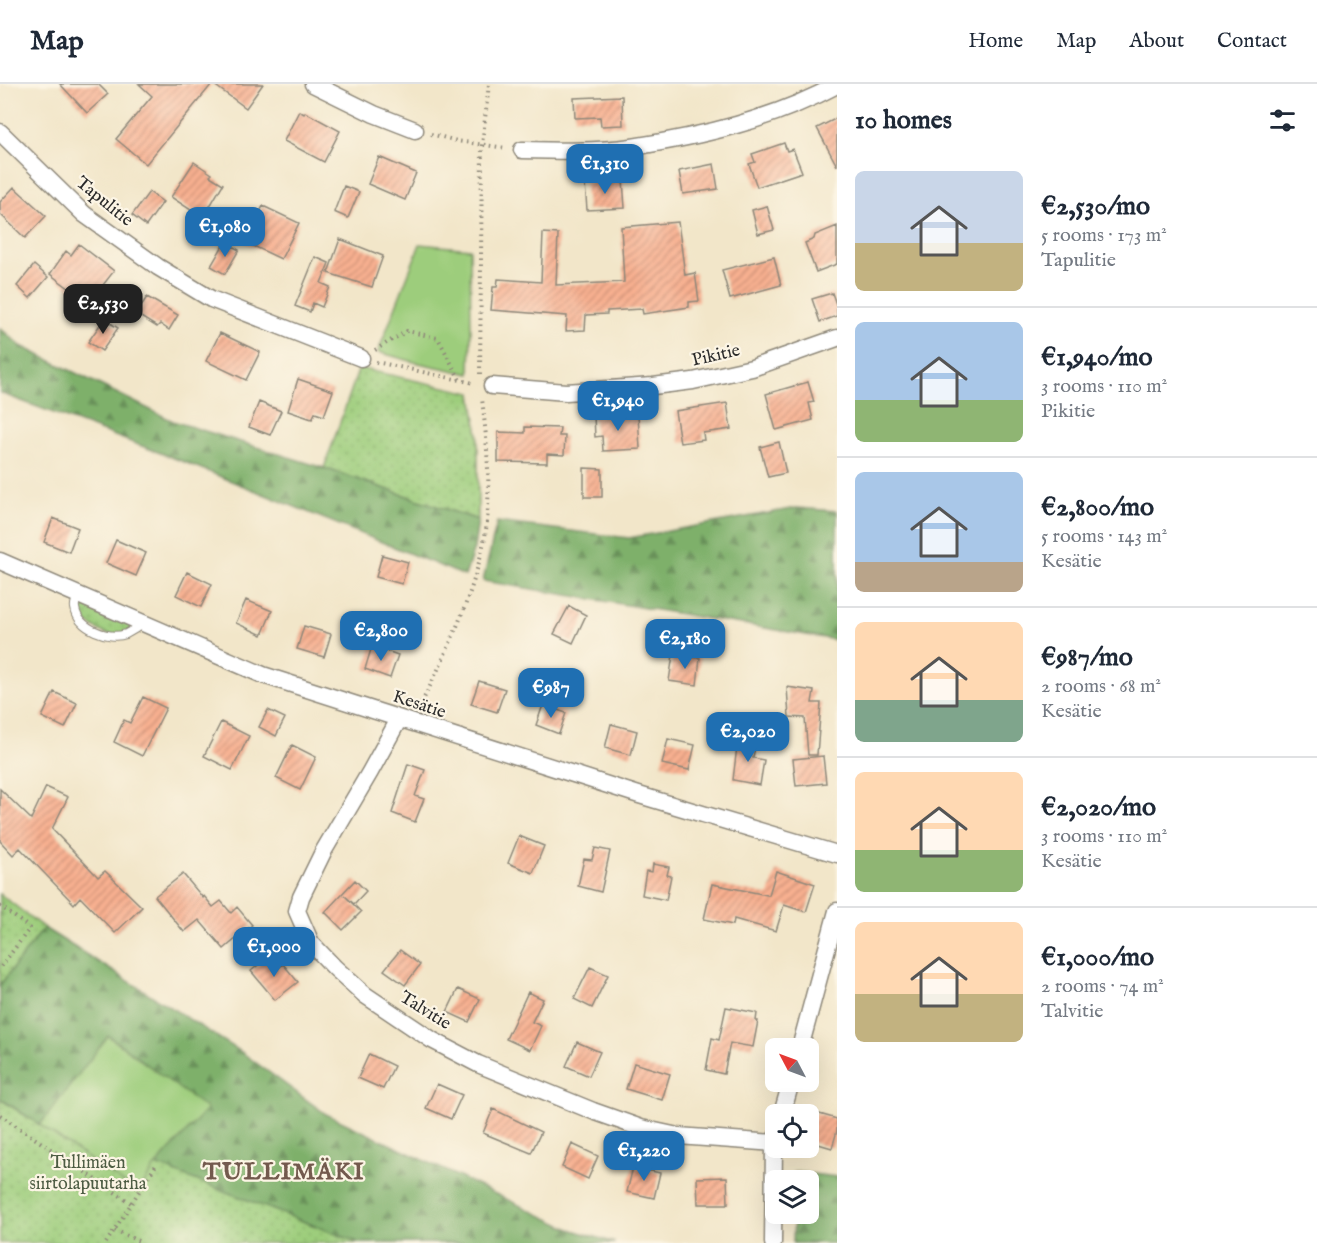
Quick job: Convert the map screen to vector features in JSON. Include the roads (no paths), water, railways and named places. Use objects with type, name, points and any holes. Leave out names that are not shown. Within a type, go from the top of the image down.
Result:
[{"type":"street","points":[[314,84],[374,114],[416,130]]},
{"type":"street","points":[[522,150],[558,151],[631,147],[704,132],[773,114],[807,101],[837,85]]},
{"type":"street","name":"Tapulitie","points":[[0,132],[84,214],[158,267],[211,299],[361,358]]},
{"type":"street","name":"Pikitie","points":[[486,385],[566,392],[653,387],[752,368],[837,338]]},
{"type":"street","name":"Kesätie","points":[[0,561],[263,675],[627,791],[837,854]]},
{"type":"street","name":"Talvitie","points":[[405,721],[323,852],[301,897],[297,911],[311,943],[335,968],[373,1001],[432,1040],[478,1064],[641,1128],[678,1136],[765,1140]]},
{"type":"street","points":[[803,1038],[837,912]]},
{"type":"street","points":[[773,1243],[775,1158]]},
{"type":"lane","points":[[78,593],[75,608],[80,618],[91,630],[107,636],[125,634],[145,622]]},
{"type":"district","name":"TULLIMÄKI","points":[[284,1172]]},
{"type":"park label","name":"Tullimäen siirtolapuutarha","points":[[88,1173]]}]
